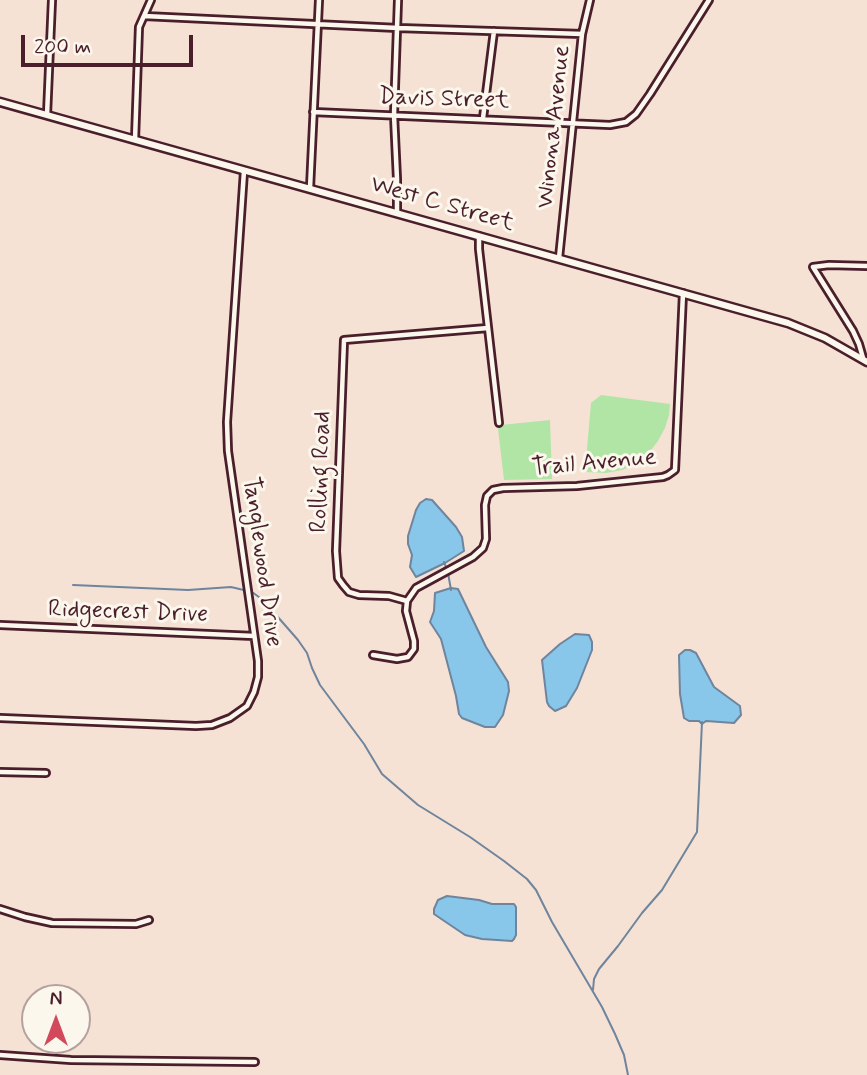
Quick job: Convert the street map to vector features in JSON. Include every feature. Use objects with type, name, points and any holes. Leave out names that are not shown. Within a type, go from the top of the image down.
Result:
[{"type":"main road","name":"West C Street","points":[[0,102],[788,323],[825,338],[865,361]]},
{"type":"street","points":[[47,116],[52,0]]},
{"type":"street","points":[[135,140],[139,27],[151,0]]},
{"type":"street","points":[[310,188],[319,0]]},
{"type":"street","points":[[397,212],[394,115],[398,0]]},
{"type":"street","name":"Winona Avenue","points":[[559,258],[582,34],[590,0]]},
{"type":"street","name":"Davis Street","points":[[313,112],[610,124],[626,122],[636,114],[709,0]]},
{"type":"street","points":[[144,16],[582,34]]},
{"type":"street","points":[[484,118],[494,31]]},
{"type":"street","name":"Tanglewood Drive","points":[[0,718],[212,725],[230,718],[247,706],[254,692],[258,662],[227,432],[244,170]]},
{"type":"street","points":[[479,236],[499,423]]},
{"type":"street","points":[[865,361],[853,331],[813,267],[867,266]]},
{"type":"street","name":"Trail Avenue","points":[[407,601],[416,588],[473,557],[483,548],[486,539],[485,505],[487,496],[493,490],[577,486],[663,477],[675,470],[684,293]]},
{"type":"street","name":"Rolling Road","points":[[407,601],[390,596],[349,592],[338,578],[336,551],[344,340],[488,328]]},
{"type":"street","points":[[373,655],[397,659],[408,657],[414,649],[407,601]]},
{"type":"street","name":"Ridgecrest Drive","points":[[0,625],[254,636]]},
{"type":"street","points":[[0,772],[46,774]]},
{"type":"street","points":[[0,909],[52,923],[136,924],[149,920]]},
{"type":"street","points":[[0,1055],[71,1060],[255,1062]]},
{"type":"green space","points":[[601,395],[670,404],[669,415],[658,441],[636,464],[606,473],[585,472],[591,403]]},
{"type":"green space","points":[[550,420],[552,479],[504,480],[498,429],[501,425]]},
{"type":"water","points":[[426,499],[432,500],[456,527],[462,537],[464,551],[416,577],[410,567],[412,555],[408,536],[416,510]]},
{"type":"water","points":[[451,588],[458,589],[486,647],[508,682],[509,691],[503,715],[495,727],[485,727],[462,718],[459,714],[441,639],[430,622],[435,593]]},
{"type":"water","points":[[575,634],[589,635],[592,650],[577,688],[566,706],[555,711],[547,702],[542,660]]},
{"type":"water","points":[[685,650],[696,653],[714,687],[740,706],[741,715],[734,723],[706,721],[702,724],[684,718],[679,655]]},
{"type":"water","points":[[447,896],[492,904],[514,904],[514,939],[482,939],[465,935],[434,914],[438,900]]},
{"type":"waterway","points":[[444,562],[451,590]]},
{"type":"waterway","points":[[73,585],[188,590],[231,587],[252,592],[263,600],[307,653],[320,685],[364,744],[382,774],[418,805],[504,861],[527,879],[536,890],[602,1007],[624,1055],[628,1075]]},
{"type":"waterway","points":[[593,990],[599,969],[662,890],[697,832],[702,722]]}]
